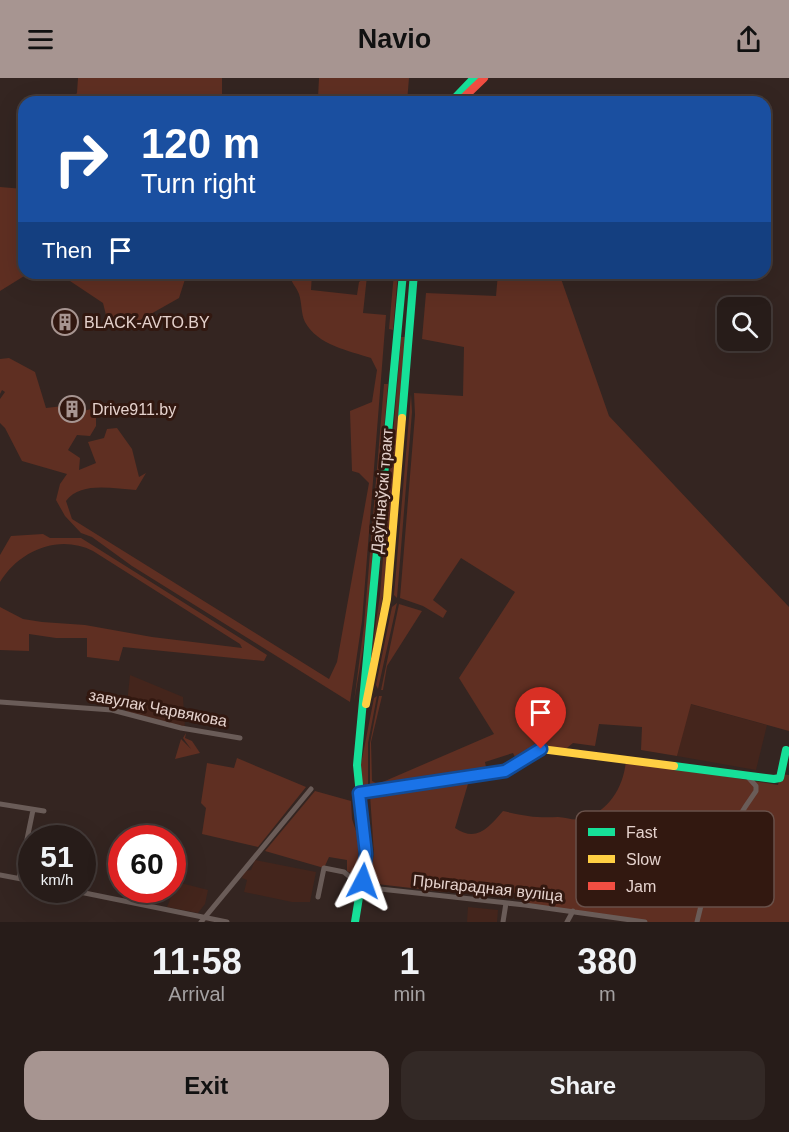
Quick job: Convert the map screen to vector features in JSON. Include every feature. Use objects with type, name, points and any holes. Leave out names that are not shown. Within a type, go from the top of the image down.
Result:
[{"type":"main road","points":[[457,96],[474,78]]},
{"type":"main road","points":[[465,96],[484,78]]},
{"type":"main road","name":"Даўгінаўскі тракт","points":[[355,922],[363,884],[366,854],[357,765],[402,279]]},
{"type":"main road","name":"Даўгінаўскі тракт","points":[[363,710],[370,692],[387,599],[414,279]]},
{"type":"main road","points":[[359,793],[505,771],[541,749],[780,778],[786,750]]},
{"type":"street","name":"завулак Чарвякова","points":[[0,702],[112,710],[181,728],[240,738]]},
{"type":"street","points":[[745,774],[752,781],[756,791],[745,811]]},
{"type":"street","points":[[203,920],[311,789]]},
{"type":"street","points":[[0,804],[44,811]]},
{"type":"street","points":[[30,825],[33,810]]},
{"type":"street","name":"Прыгарадная вуліца","points":[[318,897],[324,868],[344,872],[350,878],[363,884],[645,922]]},
{"type":"street","points":[[0,875],[18,879]]},
{"type":"street","points":[[96,896],[203,920],[227,922]]},
{"type":"street","points":[[502,922],[506,903]]},
{"type":"street","points":[[697,922],[700,907]]},
{"type":"street","points":[[567,922],[573,911]]},
{"type":"shaded area","points":[[78,78],[222,78],[222,96],[74,96],[77,93]]},
{"type":"shaded area","points":[[319,78],[409,78],[408,96],[318,96]]},
{"type":"shaded area","points":[[0,187],[18,188],[19,279],[0,291]]},
{"type":"shaded area","points":[[67,279],[185,279],[179,298],[133,324],[120,315],[107,319],[103,303]]},
{"type":"shaded area","points":[[291,279],[312,279],[311,290],[357,295],[359,282],[367,279],[363,313],[386,315],[362,621],[350,702],[132,566],[92,537],[81,533],[65,516],[56,500],[60,484],[67,474],[22,461],[5,428],[0,423],[0,399],[5,392],[2,390],[0,394],[0,359],[9,358],[35,372],[46,408],[63,406],[65,415],[96,408],[96,426],[90,436],[77,435],[68,450],[80,458],[79,470],[96,463],[88,442],[104,438],[107,429],[117,428],[132,449],[139,477],[146,473],[136,490],[89,488],[72,495],[66,501],[72,519],[329,679],[337,662],[369,483],[359,473],[352,471],[350,411],[372,402],[377,370],[371,358],[326,342],[310,330],[304,319],[299,294]]},
{"type":"shaded area","points":[[393,279],[397,279],[393,330],[389,329]]},
{"type":"shaded area","points":[[497,279],[561,279],[609,416],[789,607],[789,731],[691,704],[677,756],[641,750],[642,727],[599,724],[595,746],[573,743],[562,752],[541,749],[517,761],[513,753],[485,762],[486,767],[370,787],[370,743],[379,696],[382,696],[371,742],[372,781],[378,784],[494,734],[459,678],[515,592],[461,558],[433,600],[447,611],[443,618],[423,606],[400,598],[415,415],[414,393],[463,396],[464,347],[422,339],[426,293],[496,296]]},
{"type":"shaded area","points":[[401,337],[405,337],[384,591],[366,689],[380,595]]},
{"type":"shaded area","points":[[384,384],[388,384],[366,632],[354,702],[364,625]]},
{"type":"shaded area","points":[[411,394],[412,412],[397,598],[394,595]]},
{"type":"shaded area","points":[[43,534],[50,538],[81,538],[267,655],[264,661],[123,647],[119,661],[87,657],[87,638],[56,638],[29,634],[29,651],[0,650],[0,607],[23,619],[85,625],[152,637],[242,648],[240,644],[93,551],[80,546],[67,544],[41,548],[18,561],[0,582],[0,555],[11,536]]},
{"type":"shaded area","points":[[397,603],[378,689],[376,685],[392,607]]},
{"type":"shaded area","points":[[399,604],[422,611],[387,666],[383,690],[381,690]]},
{"type":"shaded area","points":[[130,675],[183,697],[185,729],[126,713]]},
{"type":"shaded area","points":[[377,696],[368,743],[368,788],[362,785],[361,764],[374,698]]},
{"type":"shaded area","points":[[690,704],[767,725],[756,770],[677,756]]},
{"type":"shaded area","points":[[186,733],[185,738],[192,741],[200,753],[175,759],[181,739],[191,749],[183,738]]},
{"type":"shaded area","points":[[237,758],[306,787],[258,847],[202,834],[206,808],[201,803],[207,763],[234,768]]},
{"type":"shaded area","points":[[626,760],[778,785],[781,774],[789,775],[789,922],[649,922],[526,904],[526,894],[447,886],[446,892],[368,883],[374,854],[370,795],[470,777],[455,828],[463,832],[470,834],[482,831],[503,811],[530,816],[576,819],[576,907],[774,907],[774,811],[600,811],[618,789]]},
{"type":"shaded area","points":[[315,791],[351,801],[352,819],[359,840],[357,871],[353,874],[347,871],[347,860],[329,857],[324,868],[265,851]]},
{"type":"shaded area","points":[[255,860],[316,872],[310,902],[292,902],[244,892],[247,880],[242,878],[244,871],[251,870]]},
{"type":"shaded area","points":[[186,884],[208,890],[205,904],[198,913],[167,907],[169,903],[186,903]]},
{"type":"shaded area","points":[[468,907],[498,910],[497,922],[467,922]]},
{"type":"traffic: fast","points":[[457,96],[474,78]]},
{"type":"traffic: fast","points":[[355,922],[366,854],[357,765],[402,279]]},
{"type":"traffic: fast","points":[[402,418],[414,279]]},
{"type":"traffic: fast","points":[[674,766],[774,779],[780,778],[786,750]]},
{"type":"traffic: slow","points":[[366,704],[387,599],[402,418]]},
{"type":"traffic: slow","points":[[359,793],[505,771],[541,749],[674,766]]},
{"type":"traffic: jam","points":[[465,96],[484,78]]},
{"type":"place","name":"BLACK-AVTO.BY","points":[[65,322]]},
{"type":"place","name":"Drive911.by","points":[[72,409]]},
{"type":"route","points":[[363,881],[366,854],[359,793],[442,781],[472,774],[505,771],[517,761],[541,749]]}]
